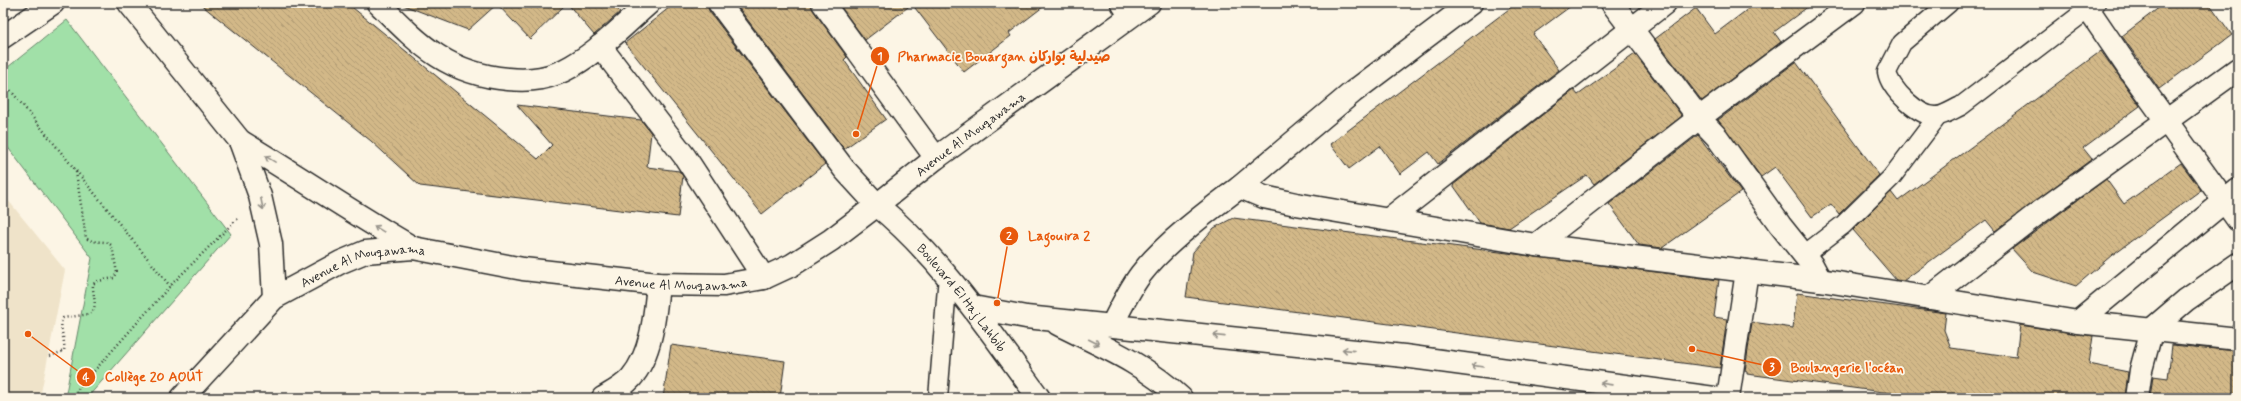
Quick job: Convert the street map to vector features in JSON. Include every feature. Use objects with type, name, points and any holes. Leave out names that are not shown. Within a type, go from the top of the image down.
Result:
[{"type":"street","points":[[3,37],[53,3]]},
{"type":"street","points":[[129,3],[240,141],[260,196],[271,244],[274,298]]},
{"type":"street","points":[[378,3],[433,54],[461,70],[488,77],[529,81],[556,74],[573,66],[600,46],[649,3]]},
{"type":"street","name":"Boulevard El Haj Lahbib","points":[[720,3],[844,169],[877,206],[899,224],[948,275],[973,307],[1038,398]]},
{"type":"street","points":[[823,3],[936,158]]},
{"type":"street","name":"Avenue Al Mouqawama","points":[[182,398],[274,298],[327,269],[365,252],[413,248],[523,269],[658,284],[724,285],[764,278],[792,265],[877,206],[1126,9],[1149,3]]},
{"type":"street","points":[[1112,325],[1127,296],[1142,273],[1190,226],[1240,187],[1353,92],[1471,3]]},
{"type":"street","points":[[1612,3],[1699,118],[1717,137],[1804,255],[1820,280]]},
{"type":"street","points":[[1389,219],[1665,3]]},
{"type":"street","points":[[1536,245],[1699,118],[1854,3]]},
{"type":"street","points":[[2089,5],[2166,121],[2231,195],[2238,220]]},
{"type":"street","points":[[600,46],[685,157],[764,278]]},
{"type":"street","points":[[1929,298],[1972,263],[2238,68]]},
{"type":"street","points":[[240,141],[306,181],[344,208],[413,248]]},
{"type":"street","points":[[1240,187],[1264,197],[1347,214],[1389,219],[1536,245],[1820,280],[2078,322],[2238,339]]},
{"type":"street","points":[[2078,322],[2231,195]]},
{"type":"street","points":[[2137,398],[2141,370],[2152,329],[2186,300],[2238,264]]},
{"type":"street","points":[[1728,398],[1747,271]]},
{"type":"street","points":[[603,398],[631,378],[640,361],[649,342],[654,320],[658,284]]},
{"type":"street","points":[[973,307],[1026,317],[1404,356],[1714,398]]},
{"type":"street","points":[[1047,318],[1138,364],[1161,379],[1181,398]]},
{"type":"lane","points":[[1938,116],[1923,114],[1890,84],[1887,72],[1902,43],[1948,3]]},
{"type":"lane","points":[[1804,255],[1843,224],[1891,178],[1938,116],[1961,106],[1978,95],[2089,5]]},
{"type":"lane","points":[[938,398],[948,275]]},
{"type":"path","points":[[3,81],[170,286]]},
{"type":"path","points":[[50,356],[64,351],[65,345],[61,322],[63,318],[90,314],[94,311],[95,305],[93,284],[98,281],[114,278],[116,273],[112,246],[104,242],[92,242],[86,238],[76,171]]},
{"type":"path","points":[[70,398],[170,286],[260,196]]},
{"type":"shaded area","points":[[3,194],[65,270],[40,398],[3,398]]},
{"type":"green space","points":[[67,20],[231,234],[87,398],[65,398],[92,258],[3,141],[3,71]]},
{"type":"building","points":[[199,3],[347,3],[538,159],[552,145],[517,105],[641,120],[651,133],[647,167],[679,171],[683,176],[678,217],[420,186],[371,141]]},
{"type":"building","points":[[403,3],[567,3],[530,39],[497,4],[468,30],[403,5]]},
{"type":"building","points":[[567,3],[612,3],[620,12],[594,35]]},
{"type":"building","points":[[675,3],[707,3],[709,11],[825,164],[762,214],[625,43]]},
{"type":"building","points":[[735,3],[811,3],[813,10],[847,57],[844,60],[886,119],[844,149]]},
{"type":"building","points":[[838,3],[1048,3],[1009,33],[1011,36],[964,72],[912,4],[865,40]]},
{"type":"building","points":[[1517,3],[1575,3],[1533,34],[1559,70],[1438,164],[1429,152],[1400,174],[1380,146],[1349,169],[1330,144]]},
{"type":"building","points":[[1756,3],[1813,3],[1774,32],[1781,42],[1702,101],[1655,39],[1696,8],[1715,34]]},
{"type":"building","points":[[2165,3],[2209,3],[2232,35],[2159,89],[2122,36]]},
{"type":"building","points":[[2101,51],[2140,106],[2083,148],[2092,159],[1995,231],[1986,220],[1903,281],[1896,280],[1853,230],[1891,192],[1898,201]]},
{"type":"building","points":[[1635,54],[1682,116],[1594,184],[1587,175],[1509,228],[1480,223],[1453,185],[1574,90],[1578,95]]},
{"type":"building","points":[[1796,62],[1879,175],[1839,214],[1831,204],[1812,217],[1775,167],[1761,177],[1718,120]]},
{"type":"building","points":[[1698,135],[1741,192],[1662,248],[1639,245],[1609,204]]},
{"type":"building","points":[[2181,163],[2201,190],[2112,255],[2076,286],[2033,272],[2012,249],[2106,179],[2124,204]]},
{"type":"building","points":[[1233,218],[1719,280],[1714,317],[1727,319],[1720,368],[1186,297],[1193,252],[1214,228]]},
{"type":"building","points":[[1797,293],[1946,313],[1944,330],[1951,348],[2016,357],[2020,325],[2093,336],[2089,364],[2128,372],[2125,398],[1928,398],[1747,374],[1745,371],[1752,322],[1793,328]]},
{"type":"building","points":[[671,345],[785,361],[780,398],[663,398]]},
{"type":"building","points":[[2172,345],[2238,351],[2238,398],[2150,398],[2153,376],[2168,378]]},
{"type":"place","name":"Pharmacie Bouargan صيدلية بواركان","points":[[856,134]]},
{"type":"place","name":"Lagouira 2","points":[[997,303]]},
{"type":"place","name":"Collège 20 AOUT","points":[[28,334]]},
{"type":"place","name":"Boulangerie l'océan","points":[[1692,349]]}]
